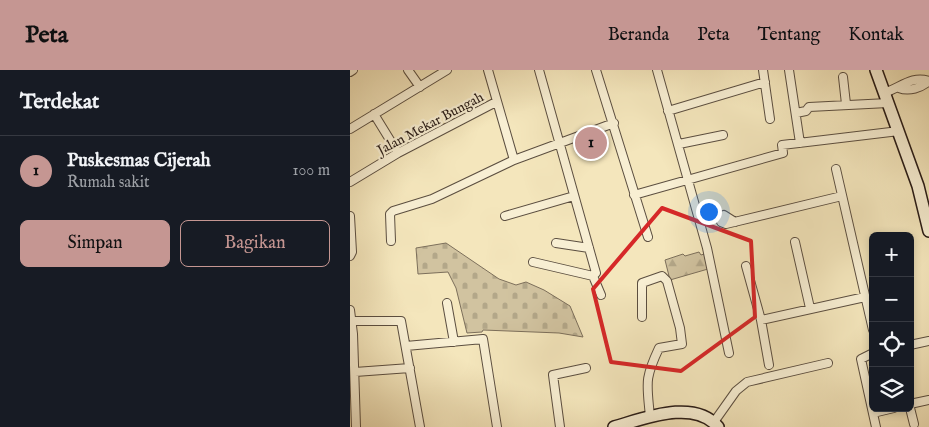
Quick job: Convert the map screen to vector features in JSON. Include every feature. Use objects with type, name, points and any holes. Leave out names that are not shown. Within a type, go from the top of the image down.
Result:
[{"type":"main road","points":[[876,70],[918,186],[929,231]]},
{"type":"main road","points":[[614,427],[650,417],[677,413],[694,414],[716,424]]},
{"type":"street","points":[[408,70],[420,87]]},
{"type":"street","points":[[350,129],[447,70]]},
{"type":"street","points":[[488,70],[514,160]]},
{"type":"street","points":[[539,70],[597,272],[593,276]]},
{"type":"street","points":[[596,70],[648,237]]},
{"type":"street","points":[[656,70],[689,179],[711,265],[730,353]]},
{"type":"street","points":[[763,70],[770,119]]},
{"type":"street","points":[[790,70],[800,143]]},
{"type":"street","points":[[843,77],[846,104]]},
{"type":"street","points":[[796,113],[806,111],[809,107],[886,98],[899,88],[904,91],[923,86],[929,81]]},
{"type":"street","points":[[668,111],[765,82]]},
{"type":"street","name":"Jalan Mekar Bungah","points":[[350,182],[496,102]]},
{"type":"street","points":[[374,114],[398,154]]},
{"type":"street","points":[[390,241],[390,214],[393,211],[432,199],[514,160],[614,123]]},
{"type":"street","points":[[634,195],[783,153],[782,145],[899,131]]},
{"type":"street","points":[[678,144],[723,135]]},
{"type":"street","points":[[836,169],[871,322]]},
{"type":"street","points":[[505,216],[574,196]]},
{"type":"street","points":[[735,222],[842,196]]},
{"type":"street","points":[[350,216],[352,252],[350,256]]},
{"type":"street","points":[[795,242],[810,308]]},
{"type":"street","points":[[556,243],[589,248]]},
{"type":"street","points":[[533,262],[593,276]]},
{"type":"street","points":[[746,266],[761,320],[769,365]]},
{"type":"street","points":[[593,276],[600,295]]},
{"type":"street","points":[[642,317],[642,282],[662,276],[667,281],[680,328],[682,344],[659,348],[646,379],[650,417]]},
{"type":"street","points":[[761,320],[865,297]]},
{"type":"street","points":[[447,303],[454,342]]},
{"type":"street","points":[[350,310],[356,427]]},
{"type":"street","points":[[352,322],[399,320],[402,323],[420,427]]},
{"type":"street","points":[[406,346],[483,339],[497,427]]},
{"type":"street","points":[[914,344],[929,341]]},
{"type":"street","points":[[869,355],[861,357],[876,427]]},
{"type":"street","points":[[716,424],[736,391],[747,382],[828,363]]},
{"type":"street","points":[[353,373],[410,368]]},
{"type":"street","points":[[560,427],[553,375],[586,368]]},
{"type":"street","points":[[914,403],[929,400]]},
{"type":"street","points":[[873,414],[880,412]]},
{"type":"street","points":[[911,412],[914,424]]},
{"type":"highlighted area","points":[[662,208],[751,241],[755,317],[681,371],[611,362],[593,289]]},
{"type":"green space","points":[[446,243],[499,279],[516,285],[526,282],[544,290],[570,306],[583,337],[559,333],[483,330],[482,332],[467,333],[456,288],[448,272],[418,274],[416,248]]},
{"type":"green space","points":[[699,252],[701,255],[704,254],[708,269],[670,280],[665,260],[683,254],[685,256]]},
{"type":"place","name":"Puskesmas Cijerah","points":[[591,143]]}]
